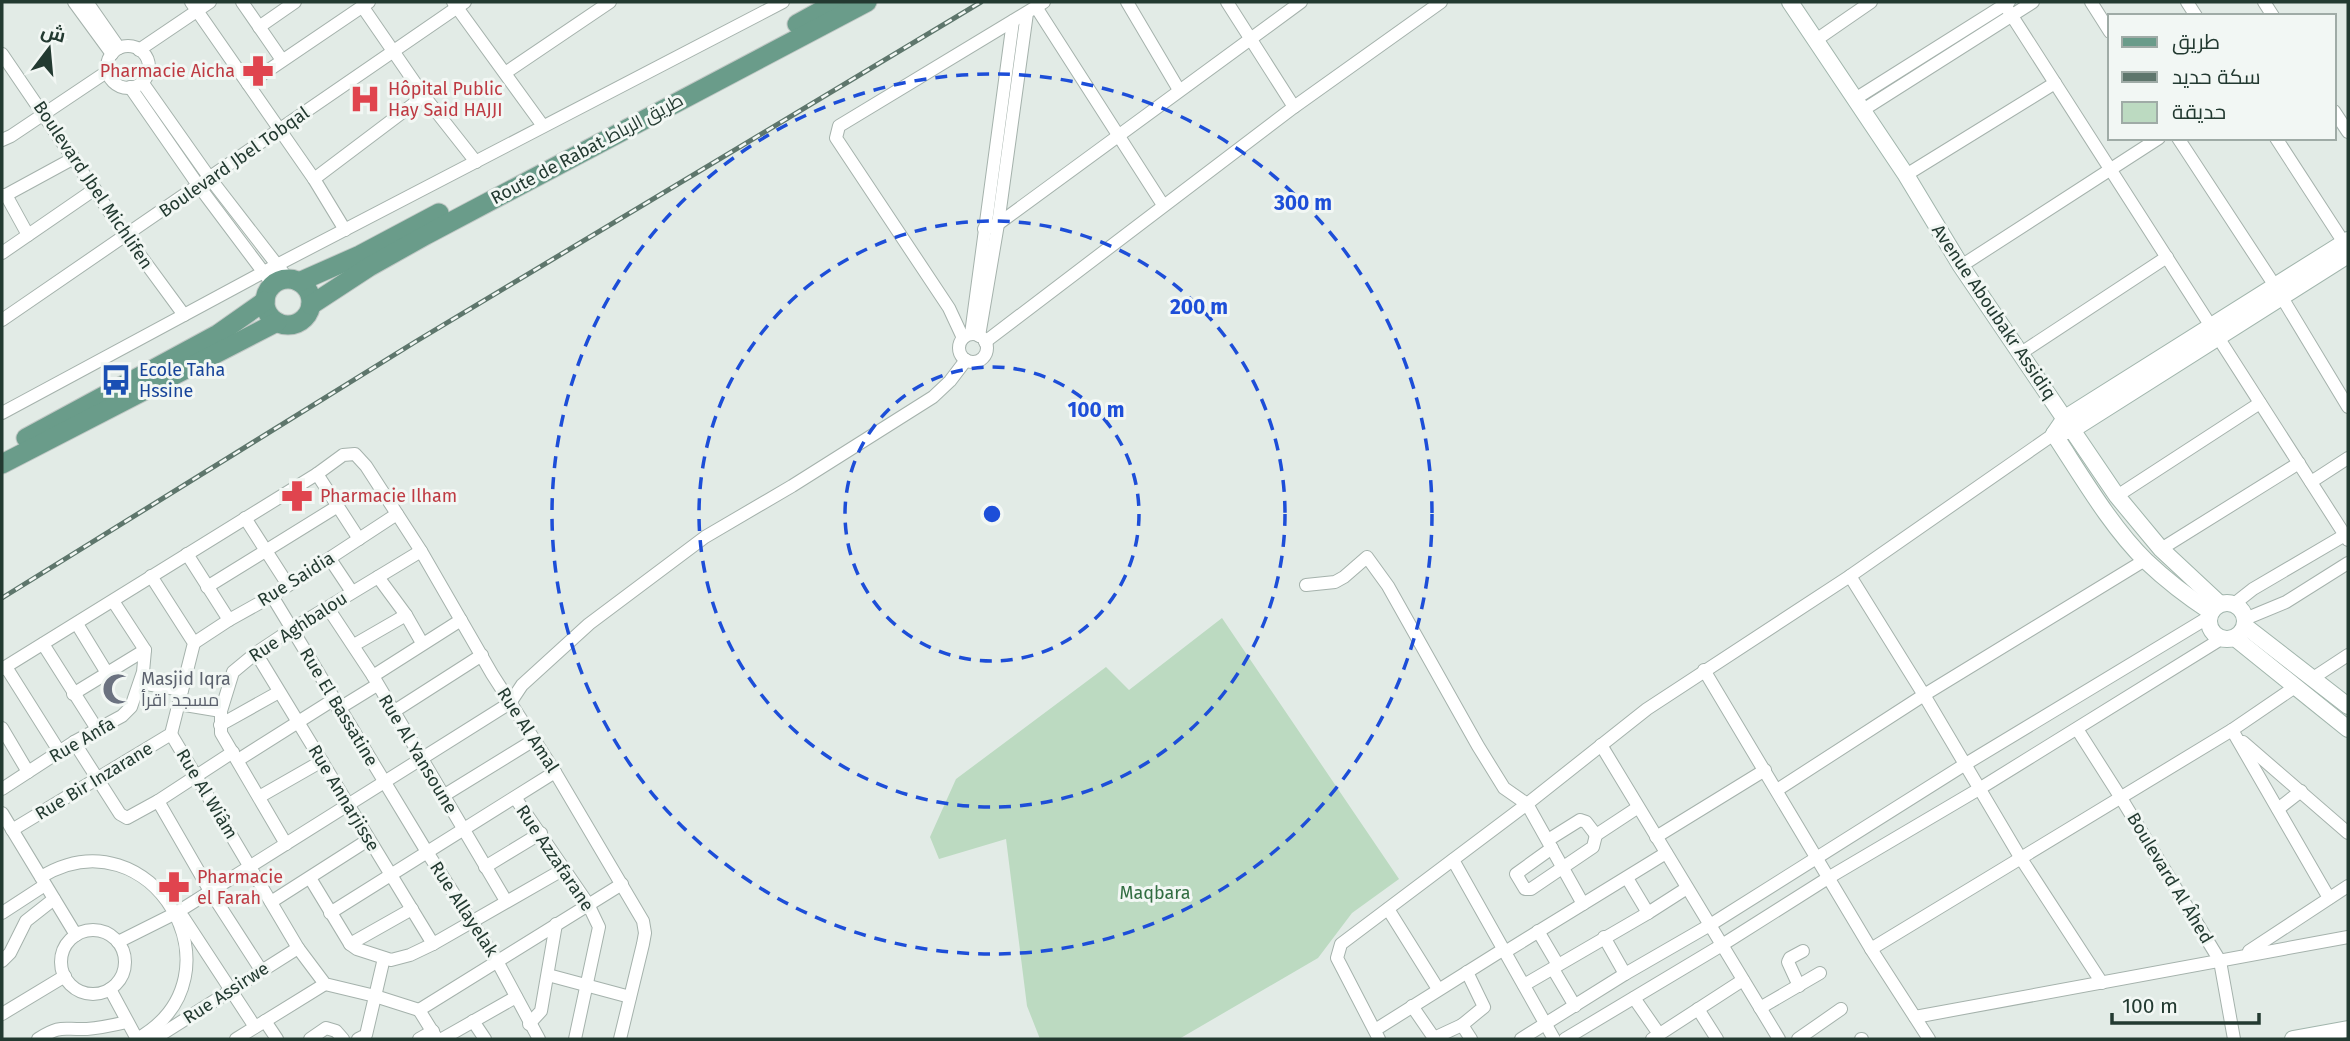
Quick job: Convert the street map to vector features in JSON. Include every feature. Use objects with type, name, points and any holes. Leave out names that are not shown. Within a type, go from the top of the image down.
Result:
[{"type":"main road","name":"Route de Rabat طريق الرباط","points":[[2,450],[218,334],[277,281],[372,248],[837,2]]},
{"type":"main road","name":"Route de Rabat طريق الرباط","points":[[311,305],[369,267],[426,235],[867,2]]},
{"type":"main road","points":[[277,281],[309,292],[311,305],[307,315],[299,323],[289,326],[277,322],[267,311],[277,281]]},
{"type":"main road","points":[[2,464],[277,322]]},
{"type":"street","points":[[74,2],[115,51]]},
{"type":"street","points":[[88,2],[115,51]]},
{"type":"street","points":[[139,50],[193,6],[210,2]]},
{"type":"street","points":[[242,2],[282,60]]},
{"type":"street","points":[[259,27],[295,2]]},
{"type":"street","points":[[505,73],[610,2]]},
{"type":"street","points":[[2,412],[184,315],[277,281],[345,230],[543,126],[757,8],[783,2]]},
{"type":"street","points":[[1127,2],[1179,90]]},
{"type":"street","points":[[1227,2],[1294,107]]},
{"type":"street","points":[[984,229],[998,224],[1301,2]]},
{"type":"street","points":[[1416,2],[1425,14]]},
{"type":"street","points":[[1036,7],[839,127],[836,132],[836,138],[949,308],[975,338],[986,351],[982,358],[974,362],[966,360],[959,350],[975,338],[1163,205],[1441,2]]},
{"type":"street","name":"Avenue Aboubakr Assidiq","points":[[1790,2],[1906,175],[1961,266],[2117,496],[2161,549],[2218,609]]},
{"type":"street","points":[[1816,40],[1871,2]]},
{"type":"street","points":[[1859,105],[2007,6],[2033,2]]},
{"type":"street","points":[[2091,2],[2108,29]]},
{"type":"street","points":[[248,85],[366,4],[392,52],[476,162]]},
{"type":"street","points":[[458,4],[543,126]]},
{"type":"street","name":"Boulevard Jbel Tobqal","points":[[2,320],[280,130],[458,4]]},
{"type":"street","points":[[193,6],[314,179],[345,230]]},
{"type":"street","points":[[1521,1039],[1710,925],[2218,609],[2347,537],[2007,6]]},
{"type":"street","points":[[1036,7],[1117,138],[1163,205]]},
{"type":"street","points":[[975,338],[1036,7]]},
{"type":"street","points":[[975,338],[984,229],[1013,21]]},
{"type":"street","points":[[130,46],[139,50],[146,57],[149,66],[147,74],[136,84],[118,85],[108,71],[108,63],[115,51],[130,46]]},
{"type":"street","name":"Boulevard Jbel Michlifen","points":[[2,54],[126,236],[184,315]]},
{"type":"street","points":[[2,140],[108,71]]},
{"type":"street","points":[[1906,175],[2055,83]]},
{"type":"street","points":[[136,84],[277,281]]},
{"type":"street","points":[[314,179],[424,96]]},
{"type":"street","points":[[2336,114],[2348,132]]},
{"type":"street","points":[[1961,266],[2156,140]]},
{"type":"street","points":[[2179,140],[2278,291],[2348,407]]},
{"type":"street","points":[[1666,853],[1438,989],[1377,1035],[1337,958],[1341,944],[1527,804],[1647,709],[1850,576],[2069,424],[2347,247],[2277,140]]},
{"type":"street","points":[[28,234],[4,195],[74,158]]},
{"type":"street","points":[[2,253],[95,189]]},
{"type":"street","points":[[2021,353],[2167,257]]},
{"type":"street","points":[[118,943],[177,912],[510,703],[522,685],[589,624],[705,537],[933,397],[966,360]]},
{"type":"street","points":[[2117,496],[2260,403]]},
{"type":"street","points":[[2054,434],[2080,477],[2145,560],[2192,599],[2218,609],[2239,608],[2236,631]]},
{"type":"street","name":"Rue Al Amal","points":[[317,474],[339,457],[351,453],[359,457],[421,551],[645,926],[620,1039]]},
{"type":"street","points":[[2311,482],[2348,458]]},
{"type":"street","points":[[2161,549],[2299,463]]},
{"type":"street","points":[[60,751],[4,668],[317,474],[359,539]]},
{"type":"street","points":[[207,587],[338,506]]},
{"type":"street","name":"Rue Saidia","points":[[194,643],[272,596],[397,514]]},
{"type":"street","points":[[246,518],[288,585]]},
{"type":"street","name":"Rue Aghbalou","points":[[220,726],[233,672],[292,629],[421,551]]},
{"type":"street","points":[[187,554],[229,620]]},
{"type":"street","points":[[1306,585],[1335,582],[1345,577],[1367,557],[1371,561],[1504,788],[1527,804],[1583,904]]},
{"type":"street","points":[[330,559],[352,592]]},
{"type":"street","points":[[1777,790],[1924,695],[2145,560]]},
{"type":"street","points":[[1566,1039],[2348,563]]},
{"type":"street","points":[[151,576],[194,643]]},
{"type":"street","points":[[1850,576],[2020,857],[2102,983]]},
{"type":"street","points":[[377,577],[406,615],[422,643]]},
{"type":"street","name":"Rue El Bassatine","points":[[272,596],[385,782]]},
{"type":"street","points":[[73,694],[145,650],[113,601]]},
{"type":"street","name":"Rue Al Yansoune","points":[[328,608],[354,645],[506,901]]},
{"type":"street","points":[[2218,609],[2211,631],[2236,631],[2313,678],[2348,706]]},
{"type":"street","points":[[354,645],[406,615]]},
{"type":"street","points":[[75,742],[125,818],[135,815],[195,776],[298,721],[336,704],[375,681],[422,643],[461,620]]},
{"type":"street","points":[[77,624],[107,673]]},
{"type":"street","points":[[2236,631],[2295,687],[2348,729]]},
{"type":"street","name":"Rue Bir Inzarane","points":[[12,830],[171,734],[194,643]]},
{"type":"street","points":[[43,644],[97,729]]},
{"type":"street","name":"Rue Anfa","points":[[2,789],[60,751],[127,713],[135,700],[140,683],[145,650]]},
{"type":"street","name":"Rue Annarjisse","points":[[256,653],[433,944]]},
{"type":"street","points":[[393,712],[482,655]]},
{"type":"street","points":[[2313,678],[2348,655]]},
{"type":"street","points":[[1704,670],[1871,949],[1929,1039]]},
{"type":"street","points":[[140,683],[181,690]]},
{"type":"street","points":[[1871,949],[2020,857],[2233,733],[2295,687]]},
{"type":"street","points":[[279,692],[220,726],[221,735],[286,844]]},
{"type":"street","points":[[179,704],[222,711]]},
{"type":"street","points":[[2,728],[28,772]]},
{"type":"street","name":"Boulevard Al Âhed","points":[[2077,729],[2220,961],[2234,1039]]},
{"type":"street","points":[[2233,733],[2348,833]]},
{"type":"street","points":[[2233,733],[2329,898]]},
{"type":"street","name":"Rue Al Wiâm","points":[[171,734],[299,948],[324,984]]},
{"type":"street","points":[[443,796],[534,740]]},
{"type":"street","points":[[1601,745],[1779,1039]]},
{"type":"street","points":[[259,797],[322,761]]},
{"type":"street","points":[[1656,837],[1765,770]]},
{"type":"street","points":[[330,913],[516,799],[555,772]]},
{"type":"street","name":"Rue Allayelak","points":[[385,782],[470,922],[497,961],[539,1039]]},
{"type":"street","points":[[2278,809],[2301,791]]},
{"type":"street","name":"Rue Azzafarane","points":[[516,799],[588,904],[600,930],[575,1039]]},
{"type":"street","points":[[158,801],[210,891],[261,970]]},
{"type":"street","points":[[1596,835],[1586,822],[1580,820],[1518,871],[1518,880],[1525,889],[1531,889],[1593,847],[1596,835],[1637,808]]},
{"type":"street","points":[[2,816],[76,935]]},
{"type":"street","points":[[485,867],[541,833]]},
{"type":"street","points":[[271,902],[368,840]]},
{"type":"street","points":[[1453,860],[1554,1039]]},
{"type":"street","points":[[2,912],[43,881],[74,863],[116,865],[149,881],[162,893],[231,990],[260,1024],[277,1039]]},
{"type":"street","points":[[310,878],[350,944],[360,951],[397,959],[433,944],[564,869]]},
{"type":"street","points":[[1627,878],[1648,913]]},
{"type":"street","points":[[419,1010],[622,884]]},
{"type":"street","points":[[2243,955],[2348,886]]},
{"type":"street","points":[[1524,985],[1687,888]]},
{"type":"street","points":[[2,961],[10,953],[26,921],[54,899]]},
{"type":"street","points":[[350,944],[412,909]]},
{"type":"street","points":[[1388,909],[1438,989]]},
{"type":"street","points":[[110,989],[137,1039],[162,1020],[182,987],[186,968],[186,949],[177,912]]},
{"type":"street","points":[[529,1024],[541,1011],[556,924]]},
{"type":"street","points":[[99,930],[118,943],[125,965],[121,978],[110,989],[87,993],[73,986],[65,976],[62,953],[76,935],[99,930]]},
{"type":"street","points":[[1538,930],[1576,1006]]},
{"type":"street","points":[[1604,937],[1625,974]]},
{"type":"street","points":[[1915,1017],[2348,937]]},
{"type":"street","name":"Rue Assirwe","points":[[154,1039],[299,948]]},
{"type":"street","points":[[1799,986],[1788,962],[1802,951]]},
{"type":"street","points":[[368,1038],[384,958]]},
{"type":"street","points":[[1412,1006],[1434,1038],[1462,1025],[1484,1007],[1467,972]]},
{"type":"street","points":[[1760,1009],[1820,973]]},
{"type":"street","points":[[548,975],[630,997]]},
{"type":"street","points":[[2,1014],[65,976]]},
{"type":"street","points":[[1634,998],[1656,1037],[1743,980]]},
{"type":"street","points":[[236,1039],[324,984],[419,1010],[438,1036]]},
{"type":"street","points":[[419,1039],[438,1036],[473,1021],[516,996]]},
{"type":"street","points":[[1698,1009],[1717,1039]]},
{"type":"street","points":[[1798,1039],[1841,1009]]},
{"type":"street","points":[[473,1021],[485,1039]]},
{"type":"street","points":[[38,1039],[63,1027],[86,1034],[127,1023]]},
{"type":"street","points":[[1462,1025],[1471,1039]]},
{"type":"street","points":[[310,1039],[326,1028],[336,1031],[343,1039]]},
{"type":"street","points":[[2293,1039],[2348,1029]]},
{"type":"green space","name":"Maqbara","points":[[1222,618],[1399,879],[1352,913],[1318,958],[1179,1039],[1040,1039],[1027,1006],[1006,839],[939,859],[930,837],[956,779],[1106,667],[1129,690]]},
{"type":"railway","points":[[2,598],[415,342],[981,2]]},
{"type":"place","name":"Pharmacie Aicha","points":[[258,71]]},
{"type":"place","name":"Hôpital Public Hay Said HAJJI","points":[[365,99]]},
{"type":"place","name":"Ecole Taha Hssine","points":[[116,380]]},
{"type":"place","name":"Pharmacie Ilham","points":[[297,496]]},
{"type":"place","name":"Masjid Iqra مسجد اقرأ","points":[[118,689]]},
{"type":"place","name":"Pharmacie el Farah","points":[[174,887]]}]
